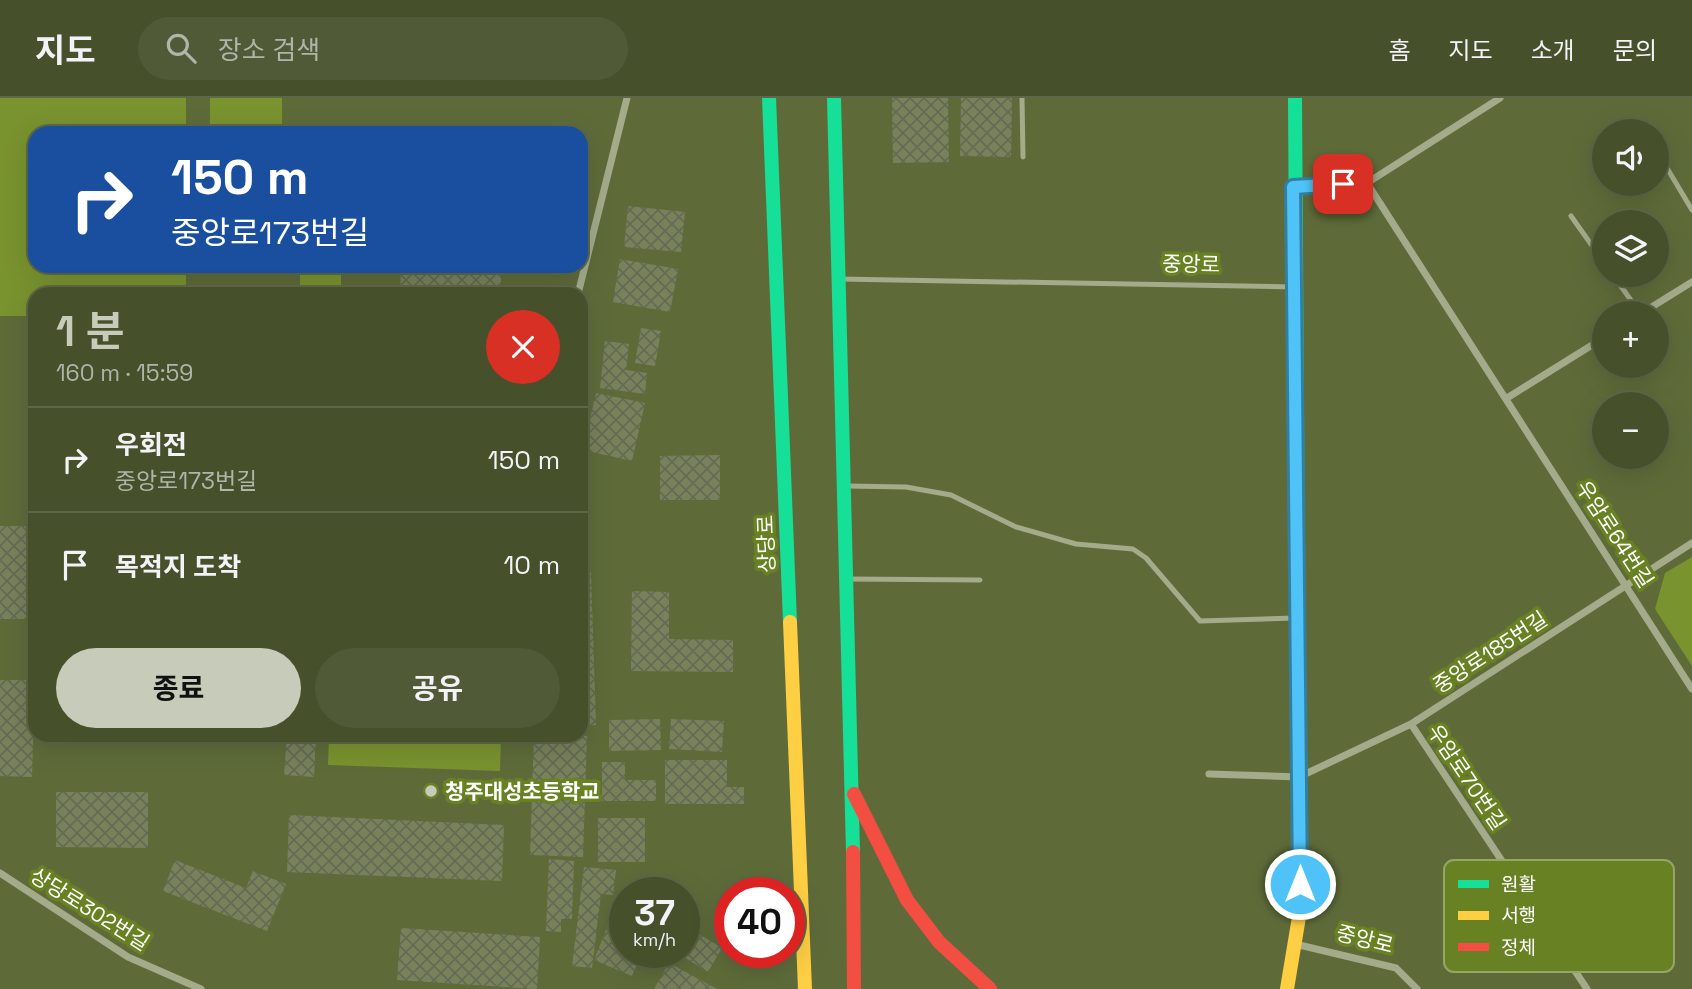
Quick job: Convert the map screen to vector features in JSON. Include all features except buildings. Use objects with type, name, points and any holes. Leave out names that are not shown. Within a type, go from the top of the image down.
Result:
[{"type":"main road","name":"상당로","points":[[769,98],[804,989]]},
{"type":"main road","points":[[834,98],[853,791],[854,989]]},
{"type":"main road","points":[[1287,989],[1300,911],[1293,187],[1295,98]]},
{"type":"main road","points":[[853,791],[907,900],[939,943],[990,989]]},
{"type":"street","points":[[588,254],[627,98]]},
{"type":"street","points":[[1293,187],[1367,183],[1500,98]]},
{"type":"street","name":"우암로64번길","points":[[1367,183],[1692,688]]},
{"type":"street","points":[[1661,301],[1692,282]]},
{"type":"street","points":[[1507,398],[1592,345]]},
{"type":"street","name":"중앙로185번길","points":[[1299,777],[1411,724],[1692,543]]},
{"type":"street","name":"우암로70번길","points":[[1411,724],[1501,860]]},
{"type":"street","points":[[1209,774],[1299,777]]},
{"type":"street","name":"상당로302번길","points":[[0,873],[128,957],[201,989]]},
{"type":"street","name":"중앙로","points":[[1294,943],[1396,968],[1418,989]]},
{"type":"street","name":"우암로70번길","points":[[1576,972],[1587,989]]},
{"type":"lane","points":[[1022,98],[1023,157]]},
{"type":"lane","points":[[1669,171],[1692,210]]},
{"type":"lane","points":[[1571,216],[1592,246]]},
{"type":"lane","name":"중앙로","points":[[839,279],[1295,287]]},
{"type":"lane","points":[[845,486],[905,487],[951,495],[1016,527],[1076,544],[1133,549],[1146,558],[1200,621],[1298,618]]},
{"type":"lane","points":[[847,579],[980,580]]},
{"type":"green space","points":[[0,98],[186,98],[186,126],[28,126],[28,273],[186,273],[186,287],[28,287],[28,316],[0,316]]},
{"type":"green space","points":[[210,98],[282,98],[282,126],[210,126]]},
{"type":"green space","points":[[300,273],[341,273],[341,287],[300,287]]},
{"type":"green space","points":[[1692,557],[1692,666],[1655,609],[1665,573]]},
{"type":"green space","points":[[329,742],[501,742],[500,771],[328,765]]},
{"type":"traffic: fast","points":[[769,98],[790,622]]},
{"type":"traffic: fast","points":[[834,98],[853,852]]},
{"type":"traffic: fast","points":[[1295,98],[1299,724]]},
{"type":"traffic: slow","points":[[790,622],[805,989]]},
{"type":"traffic: slow","points":[[1287,989],[1300,911],[1299,724]]},
{"type":"traffic: jam","points":[[854,794],[907,900],[939,942],[990,989]]},
{"type":"traffic: jam","points":[[853,852],[854,989]]},
{"type":"place","name":"청주대성초등학교","points":[[431,791]]},
{"type":"route","points":[[1300,884],[1293,187],[1343,184]]}]
